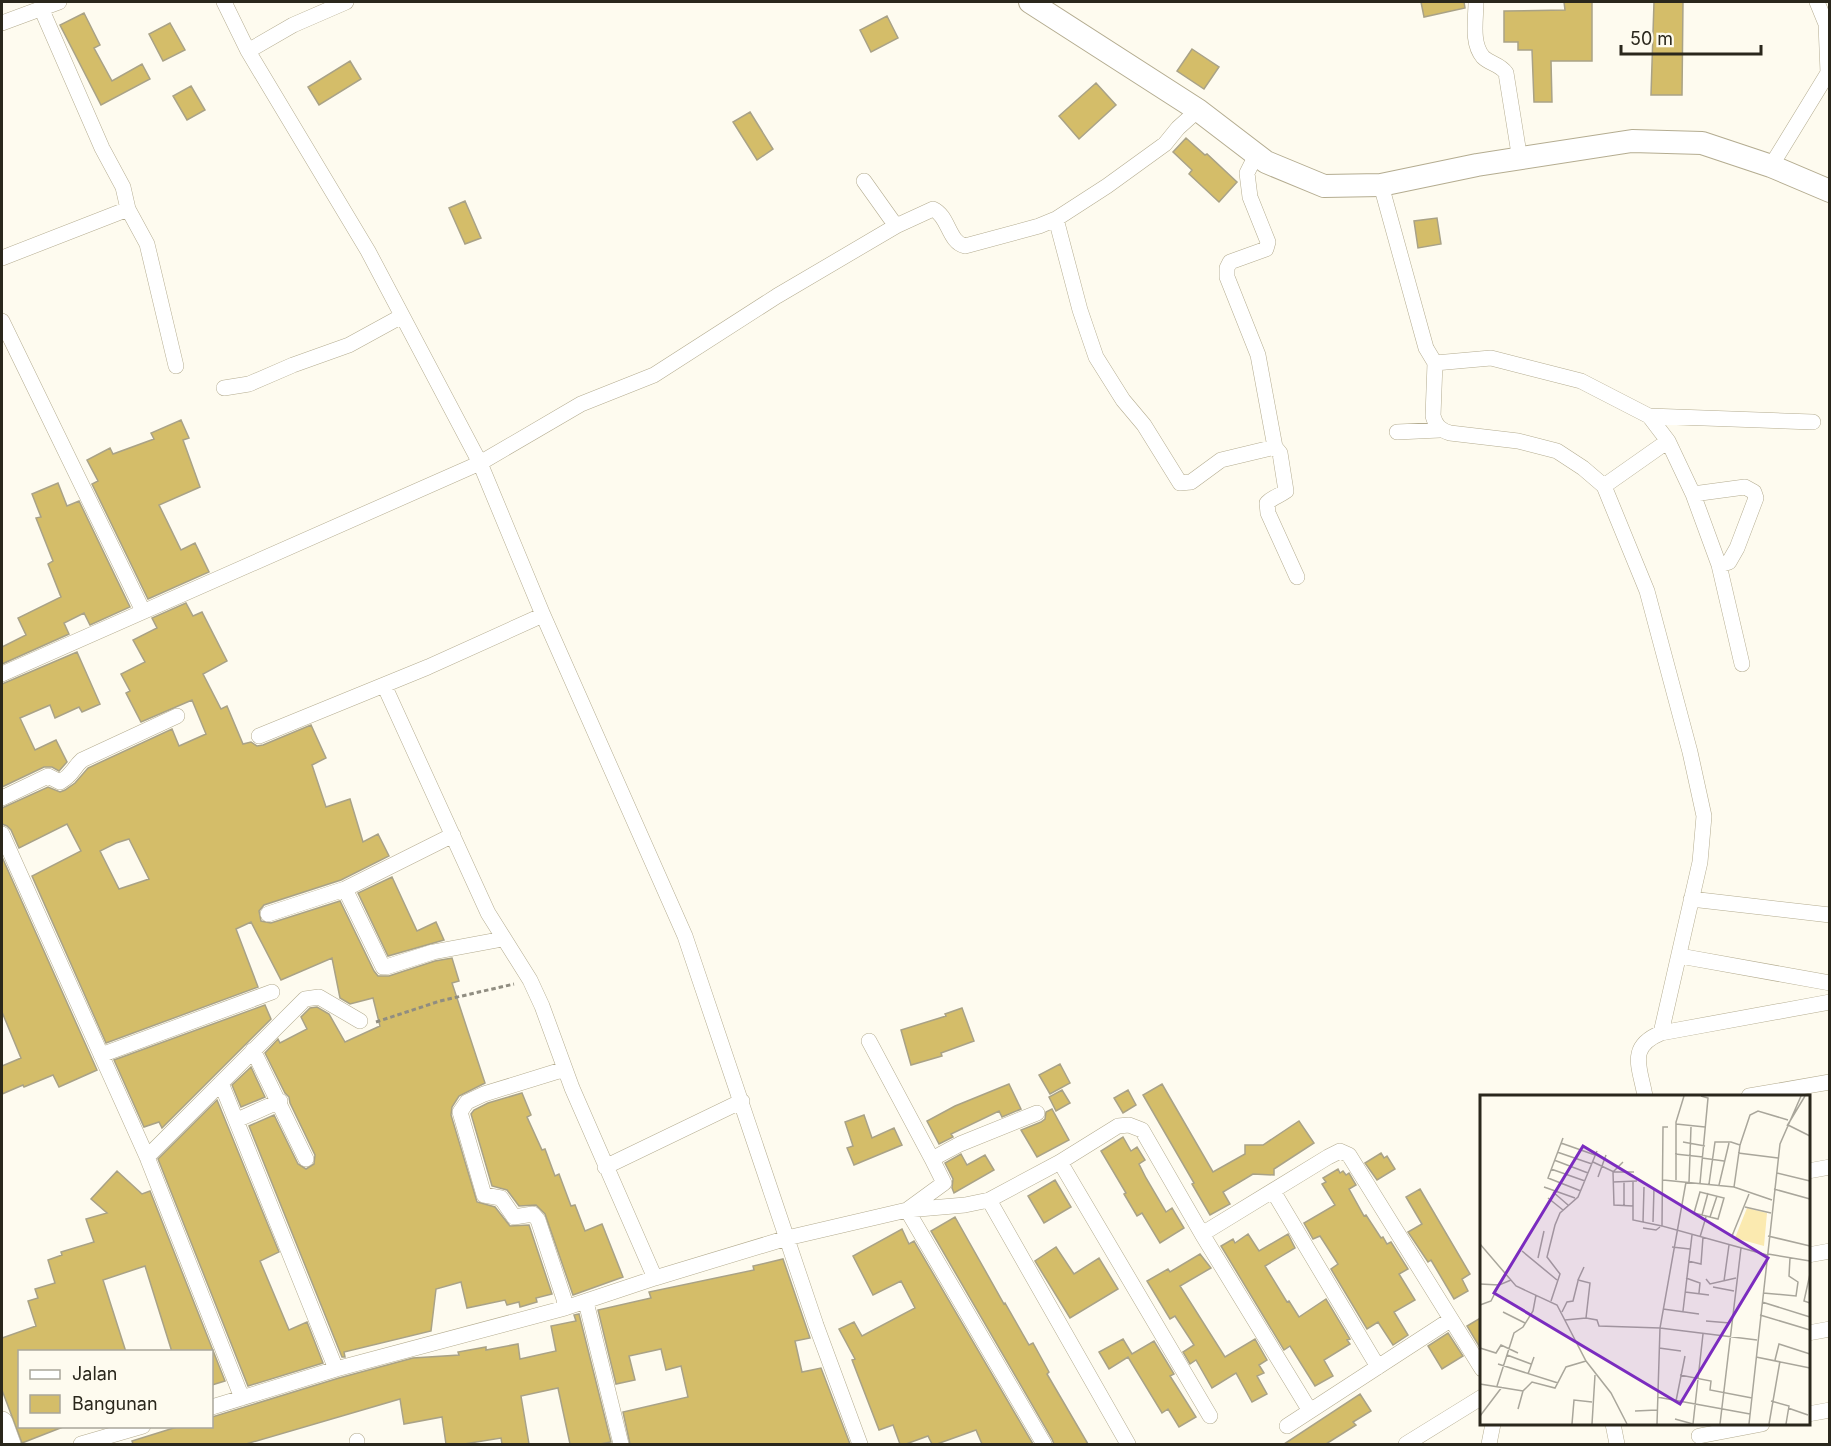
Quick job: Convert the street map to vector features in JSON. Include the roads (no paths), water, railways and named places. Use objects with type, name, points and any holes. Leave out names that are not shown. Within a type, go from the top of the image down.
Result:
[{"type":"main road","points":[[1030,2],[1198,110],[1266,162],[1324,186],[1381,185],[1477,165],[1632,141],[1702,143],[1770,166],[1830,191]]},
{"type":"street","points":[[2,23],[59,2]]},
{"type":"street","points":[[224,2],[249,51],[368,251],[480,463],[543,615],[685,936],[816,1325],[860,1444]]},
{"type":"street","points":[[249,51],[293,25],[346,2]]},
{"type":"street","points":[[1476,2],[1475,38],[1485,59],[1497,64],[1506,73],[1520,160]]},
{"type":"street","points":[[1770,166],[1829,74],[1826,24],[1817,2]]},
{"type":"street","points":[[41,8],[102,148],[123,187],[128,209],[147,244],[176,366]]},
{"type":"street","points":[[2,674],[480,463],[581,404],[654,375],[777,296],[896,226],[933,209],[940,212],[957,243],[965,246],[1039,226],[1056,219],[1107,186],[1164,144],[1198,110]]},
{"type":"street","points":[[1256,155],[1247,172],[1250,197],[1268,243],[1266,249],[1230,262],[1227,268],[1227,278],[1258,355],[1275,447],[1280,453],[1286,491],[1272,497],[1267,503],[1268,513],[1297,577]]},
{"type":"street","points":[[864,181],[896,226]]},
{"type":"street","points":[[1381,185],[1426,348],[1435,363],[1433,416],[1440,430]]},
{"type":"street","points":[[2,258],[128,209]]},
{"type":"street","points":[[1056,219],[1080,310],[1096,357],[1123,400],[1144,425],[1180,483],[1191,482],[1221,460],[1275,447]]},
{"type":"street","points":[[224,387],[249,384],[293,365],[340,349],[402,316]]},
{"type":"street","points":[[2,321],[143,611]]},
{"type":"street","points":[[1435,363],[1491,358],[1581,381],[1649,416],[1814,422]]},
{"type":"street","points":[[1649,416],[1668,441],[1693,494],[1719,565],[1742,664]]},
{"type":"street","points":[[1396,432],[1440,430],[1518,441],[1557,452],[1583,468],[1604,486],[1647,591],[1704,816],[1700,862],[1680,956],[1660,1033]]},
{"type":"street","points":[[1604,486],[1668,441]]},
{"type":"street","points":[[1693,494],[1745,488],[1754,492],[1756,498],[1737,548],[1729,562],[1719,565]]},
{"type":"street","points":[[259,736],[428,668],[543,615]]},
{"type":"street","points":[[384,685],[488,913],[530,980],[542,1006],[605,1167],[655,1278]]},
{"type":"street","points":[[2,798],[48,776],[60,782],[72,774],[82,760],[177,716]]},
{"type":"street","points":[[2,834],[147,1157],[242,1398]]},
{"type":"street","points":[[268,914],[345,888],[453,835]]},
{"type":"street","points":[[345,888],[383,967],[386,968],[433,952],[503,939]]},
{"type":"street","points":[[1691,899],[1830,915]]},
{"type":"street","points":[[1680,956],[1830,983]]},
{"type":"street","points":[[101,1055],[272,992]]},
{"type":"street","points":[[147,1157],[298,1005],[312,997],[319,997],[360,1021]]},
{"type":"street","points":[[1645,1095],[1638,1055],[1641,1046],[1648,1038],[1660,1033],[1830,1002]]},
{"type":"street","points":[[869,1041],[944,1183],[907,1210]]},
{"type":"street","points":[[253,1050],[280,1101],[306,1159]]},
{"type":"street","points":[[565,1069],[484,1094],[468,1102],[460,1112],[484,1196],[501,1198],[514,1217],[533,1214],[538,1220],[565,1308]]},
{"type":"street","points":[[1755,1095],[1830,1082]]},
{"type":"street","points":[[221,1083],[336,1369]]},
{"type":"street","points":[[237,1120],[280,1101]]},
{"type":"street","points":[[605,1167],[742,1101]]},
{"type":"street","points":[[932,1159],[960,1144],[1037,1113]]},
{"type":"street","points":[[213,1407],[336,1369],[586,1302],[655,1278],[787,1238],[907,1210],[965,1205],[989,1200],[1060,1162],[1118,1126],[1129,1125],[1142,1130],[1310,1411]]},
{"type":"street","points":[[1202,1233],[1328,1156],[1340,1151],[1349,1155],[1480,1366]]},
{"type":"street","points":[[1060,1162],[1210,1416]]},
{"type":"street","points":[[1810,1171],[1830,1167]]},
{"type":"street","points":[[1273,1191],[1378,1367]]},
{"type":"street","points":[[989,1200],[1128,1444]]},
{"type":"street","points":[[907,1210],[1044,1444]]},
{"type":"street","points":[[1810,1255],[1830,1251]]},
{"type":"street","points":[[586,1302],[621,1444]]},
{"type":"street","points":[[1287,1426],[1450,1320]]},
{"type":"street","points":[[1810,1333],[1830,1329]]},
{"type":"street","points":[[1406,1444],[1480,1398]]},
{"type":"street","points":[[1810,1414],[1830,1410]]},
{"type":"street","points":[[2,1422],[10,1444]]},
{"type":"street","points":[[1489,1444],[1492,1425]]},
{"type":"street","points":[[1613,1425],[1617,1444]]},
{"type":"street","points":[[1699,1435],[1755,1425]]},
{"type":"street","points":[[81,1444],[136,1428]]}]
